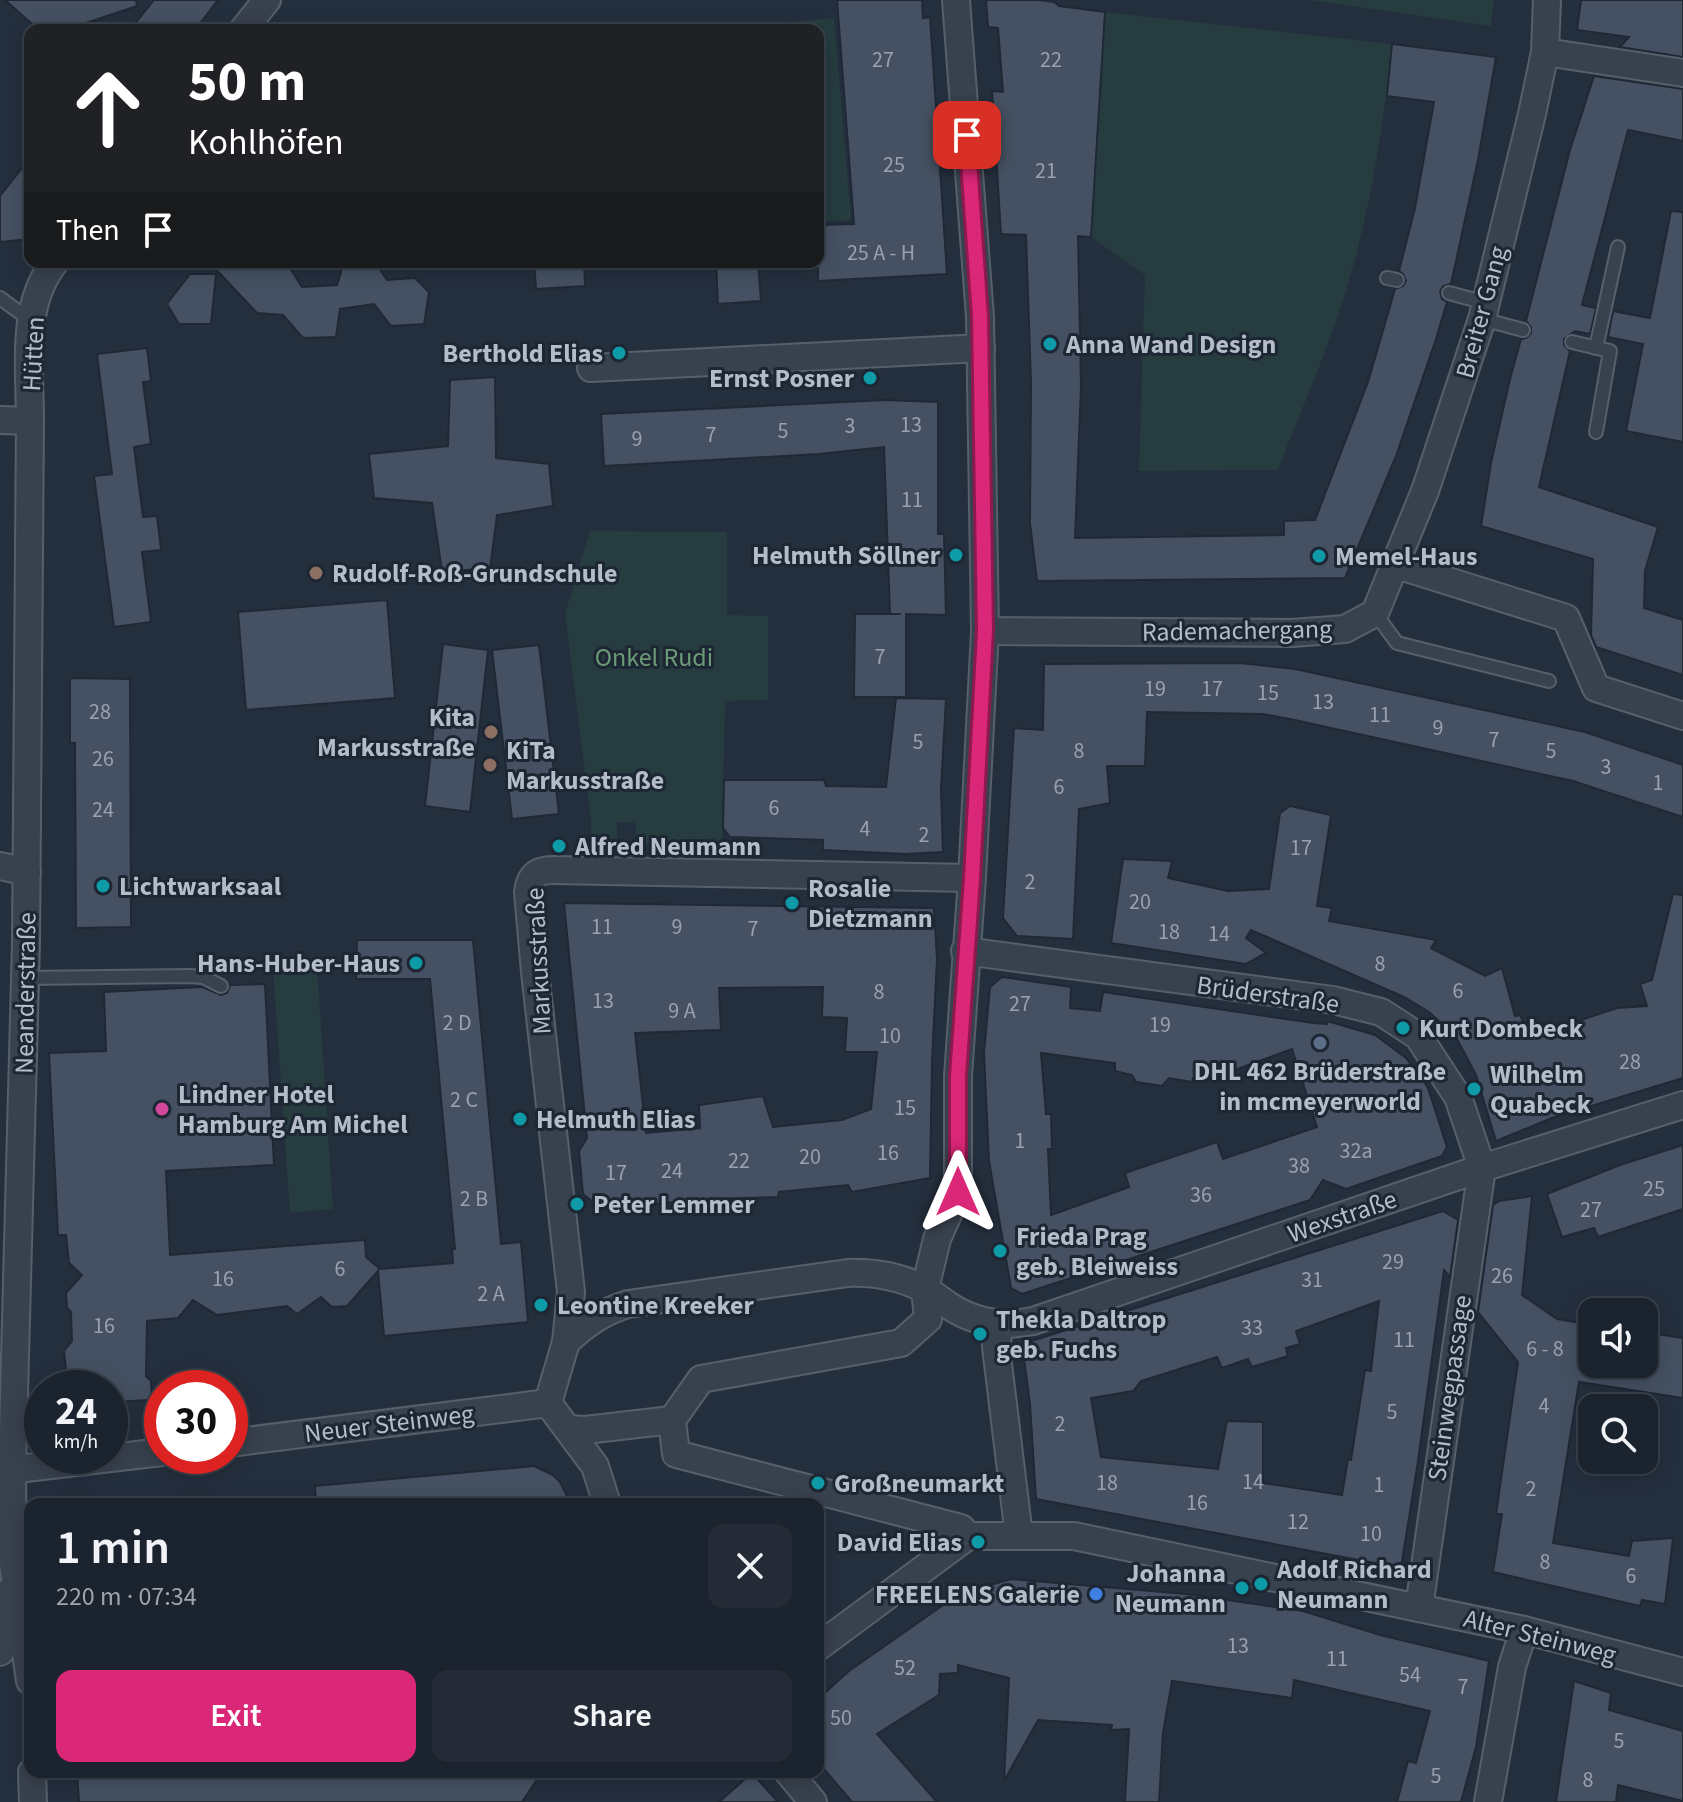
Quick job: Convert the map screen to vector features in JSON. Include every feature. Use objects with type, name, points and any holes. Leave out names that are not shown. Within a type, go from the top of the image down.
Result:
[{"type":"street","points":[[248,24],[267,0]]},
{"type":"street","points":[[956,0],[977,247],[985,631],[958,1076],[958,1192],[937,1239],[925,1289],[928,1319],[901,1343],[701,1379],[672,1420],[676,1454],[961,1528],[968,1536]]},
{"type":"street","name":"Breiter Gang","points":[[1397,565],[1449,423],[1484,311],[1545,52],[1547,0]]},
{"type":"street","points":[[1545,52],[1683,73]]},
{"type":"street","name":"Hütten","points":[[0,420],[30,421],[30,320],[50,268]]},
{"type":"street","points":[[591,368],[981,348]]},
{"type":"street","name":"Neanderstraße","points":[[24,1640],[13,1564],[6,1471],[26,978],[30,421]]},
{"type":"street","points":[[1375,613],[1397,565],[1566,618],[1596,688],[1683,716]]},
{"type":"street","name":"Rademachergang","points":[[985,631],[1292,633],[1345,629],[1375,613]]},
{"type":"street","points":[[0,866],[27,872]]},
{"type":"street","name":"Markusstraße","points":[[566,1342],[571,1292],[535,972],[528,892],[534,874],[541,870],[553,870],[972,878]]},
{"type":"street","name":"Brüderstraße","points":[[965,951],[1333,1000],[1381,1012],[1418,1036],[1458,1097],[1482,1168]]},
{"type":"street","name":"Wexstraße","points":[[1000,1324],[1033,1321],[1482,1168],[1683,1105]]},
{"type":"street","name":"Steinwegpassage","points":[[1419,1608],[1482,1168]]},
{"type":"street","points":[[605,1498],[595,1466],[548,1403],[566,1342],[585,1323],[608,1310],[683,1295],[848,1273],[880,1274],[925,1289],[965,1316],[1000,1324],[996,1347],[1019,1536],[968,1536],[824,1643]]},
{"type":"street","name":"Neuer Steinweg","points":[[248,1441],[548,1403]]},
{"type":"street","points":[[568,1429],[585,1430],[672,1420]]},
{"type":"street","points":[[6,1471],[144,1454]]},
{"type":"street","name":"Alter Steinweg","points":[[1019,1536],[1074,1536],[1524,1630],[1683,1672]]},
{"type":"street","name":"Neanderstraße","points":[[0,1652],[13,1564]]},
{"type":"street","points":[[1488,1802],[1512,1667],[1524,1630]]},
{"type":"street","points":[[32,1778],[33,1802]]},
{"type":"street","points":[[793,1778],[813,1802]]},
{"type":"lane","points":[[1596,348],[1618,247]]},
{"type":"lane","points":[[1449,293],[1523,330]]},
{"type":"lane","points":[[0,298],[30,320]]},
{"type":"lane","points":[[1572,342],[1610,351],[1596,432]]},
{"type":"lane","points":[[1375,613],[1397,643],[1549,681]]},
{"type":"lane","points":[[26,978],[189,976],[203,977],[221,986]]},
{"type":"green space","points":[[1310,0],[1494,0],[1491,26]]},
{"type":"green space","points":[[1105,12],[1392,44],[1374,175],[1352,272],[1278,470],[1139,471],[1145,275],[1091,237]]},
{"type":"green space","points":[[834,18],[851,220],[824,221],[824,24],[766,24]]},
{"type":"green space","name":"Onkel Rudi","points":[[590,531],[727,532],[727,615],[768,616],[768,700],[725,701],[722,846],[641,844],[641,841],[636,841],[636,823],[617,822],[617,841],[591,843],[591,820],[565,614]]},
{"type":"green space","points":[[317,966],[333,1209],[290,1213],[273,968]]},
{"type":"building","points":[[5,0],[136,0],[137,6],[83,24],[32,24]]},
{"type":"building","points":[[154,0],[218,0],[200,24],[135,24]]},
{"type":"building","points":[[837,0],[922,0],[923,18],[930,17],[947,274],[818,281],[818,268],[824,268],[824,225],[854,224]]},
{"type":"building","points":[[986,0],[1039,0],[1105,12],[1091,237],[1078,236],[1081,386],[1075,538],[1284,535],[1284,521],[1315,520],[1368,382],[1395,289],[1406,281],[1399,271],[1415,208],[1434,102],[1387,96],[1392,44],[1496,57],[1451,284],[1443,286],[1440,291],[1442,299],[1447,302],[1396,456],[1345,578],[1037,581],[1030,523],[1031,383],[1026,235],[1001,234],[992,91],[1003,92],[998,28],[988,27]]},
{"type":"building","points":[[1581,0],[1683,0],[1683,57],[1620,47],[1629,37],[1577,30]]},
{"type":"building","points":[[1594,76],[1683,89],[1683,141],[1628,130],[1582,305],[1596,308],[1590,334],[1575,331],[1564,339],[1564,345],[1570,351],[1539,487],[1658,527],[1645,571],[1644,608],[1683,620],[1683,675],[1596,647],[1591,635],[1593,559],[1481,526],[1510,379],[1521,339],[1531,333],[1526,321],[1570,150]]},
{"type":"building","points":[[24,166],[24,240],[0,242],[0,196]]},
{"type":"building","points":[[1671,211],[1683,212],[1683,442],[1626,431],[1643,344],[1608,337],[1613,311],[1650,318]]},
{"type":"building","points":[[215,268],[290,268],[302,287],[337,285],[342,268],[379,268],[387,280],[415,278],[429,292],[424,324],[391,326],[374,304],[340,309],[336,337],[303,338],[283,315],[257,313]]},
{"type":"building","points":[[534,268],[584,268],[585,286],[536,289]]},
{"type":"building","points":[[716,268],[758,268],[761,301],[718,304]]},
{"type":"building","points":[[190,274],[216,274],[211,324],[179,324],[167,304]]},
{"type":"building","points":[[147,348],[151,381],[143,382],[151,444],[134,447],[143,517],[157,516],[161,550],[142,552],[151,622],[114,627],[94,476],[112,474],[97,354]]},
{"type":"building","points":[[495,377],[496,458],[549,464],[553,506],[497,515],[490,569],[442,571],[432,503],[374,498],[369,454],[448,446],[450,380]]},
{"type":"building","points":[[885,400],[938,402],[938,534],[944,534],[946,615],[906,614],[906,697],[854,697],[855,614],[890,614],[884,447],[818,454],[604,466],[601,414]]},
{"type":"building","points":[[387,600],[395,698],[246,710],[238,612]]},
{"type":"building","points":[[443,644],[488,650],[470,812],[425,806]]},
{"type":"building","points":[[539,645],[559,814],[512,819],[492,650]]},
{"type":"building","points":[[1240,663],[1295,669],[1585,732],[1683,765],[1683,817],[1573,781],[1290,719],[1263,714],[1147,712],[1145,766],[1107,766],[1110,803],[1079,809],[1073,939],[1017,936],[1003,918],[1014,728],[1043,730],[1044,664]]},
{"type":"building","points":[[70,678],[130,679],[131,927],[76,928],[75,743],[70,743]]},
{"type":"building","points":[[896,698],[946,699],[941,789],[943,852],[905,854],[823,850],[823,840],[730,837],[723,828],[724,780],[824,780],[826,786],[886,787]]},
{"type":"building","points":[[1290,806],[1331,815],[1317,906],[1332,908],[1329,921],[1436,940],[1431,948],[1485,976],[1502,968],[1515,1016],[1520,1015],[1530,1037],[1617,1008],[1647,1006],[1640,984],[1652,980],[1673,894],[1683,895],[1683,1078],[1552,1118],[1496,1141],[1476,1075],[1456,1037],[1429,1012],[1404,997],[1251,930],[1246,938],[1266,953],[1246,964],[1111,943],[1123,859],[1172,861],[1168,878],[1228,891],[1269,889],[1280,813]]},
{"type":"building","points":[[564,903],[934,908],[937,959],[930,1178],[852,1192],[848,1185],[779,1192],[778,1197],[706,1199],[602,1209],[583,1194],[579,1151],[587,1138]],"holes":[[[823,987],[822,1017],[847,1018],[845,1052],[877,1052],[871,1109],[842,1120],[773,1127],[763,1096],[699,1105],[700,1128],[646,1133],[635,1033],[721,1030],[719,988]]]},
{"type":"building","points":[[357,940],[473,940],[501,1244],[521,1242],[528,1322],[384,1336],[378,1271],[347,1306],[332,1307],[321,1297],[297,1314],[287,1306],[217,1315],[193,1300],[178,1318],[147,1321],[144,1400],[128,1401],[128,1370],[66,1370],[64,1351],[72,1341],[71,1312],[67,1308],[66,1293],[82,1275],[69,1263],[66,1235],[58,1235],[49,1053],[106,1051],[104,992],[202,987],[221,995],[227,993],[230,985],[265,984],[274,1165],[166,1171],[170,1255],[365,1240],[366,1257],[380,1269],[453,1263],[452,1249],[455,1249],[430,979],[356,979]]},
{"type":"building","points":[[1002,977],[1071,987],[1070,1008],[1100,1011],[1103,992],[1313,1023],[1327,1024],[1327,1021],[1375,1035],[1406,1058],[1428,1088],[1447,1147],[1442,1156],[1346,1189],[1323,1180],[1310,1200],[1022,1294],[1011,1288],[989,1161],[984,1053],[990,987]],"holes":[[[1292,1049],[1317,1127],[1223,1159],[1217,1142],[1125,1173],[1129,1187],[1051,1215],[1048,1149],[1052,1149],[1051,1114],[1046,1114],[1041,1053],[1115,1063],[1115,1071],[1132,1075],[1136,1082],[1162,1086],[1169,1078],[1192,1082],[1193,1078],[1220,1079],[1221,1075]]]},
{"type":"building","points":[[1683,1145],[1683,1209],[1598,1237],[1594,1228],[1562,1237],[1547,1194],[1620,1165]]},
{"type":"building","points":[[1532,1196],[1522,1295],[1557,1319],[1578,1323],[1578,1378],[1658,1378],[1658,1334],[1683,1338],[1683,1398],[1579,1382],[1553,1543],[1629,1556],[1632,1541],[1673,1538],[1665,1604],[1642,1600],[1640,1606],[1493,1572],[1502,1514],[1496,1514],[1518,1362],[1478,1312],[1493,1205],[1499,1201]]},
{"type":"building","points":[[1443,1211],[1458,1220],[1450,1277],[1444,1270],[1401,1568],[1036,1499],[1030,1404],[1022,1344]],"holes":[[[1379,1301],[1371,1371],[1365,1370],[1351,1460],[1348,1459],[1342,1495],[1263,1483],[1263,1422],[1227,1421],[1218,1469],[1101,1457],[1091,1398],[1133,1391],[1141,1381],[1217,1357],[1222,1368],[1248,1359],[1252,1367],[1288,1356],[1286,1348],[1300,1344],[1296,1331]]]},
{"type":"building","points":[[534,1466],[553,1475],[568,1498],[316,1498],[315,1486]]},
{"type":"building","points":[[1011,1579],[1186,1594],[1303,1611],[1380,1635],[1489,1661],[1476,1747],[1461,1802],[1397,1802],[1408,1761],[1416,1763],[1430,1711],[1294,1680],[1292,1698],[1172,1681],[1163,1733],[1159,1802],[1125,1802],[1129,1729],[1111,1730],[1112,1725],[1038,1720],[1004,1781],[1009,1678],[958,1665],[958,1673],[940,1674],[939,1695],[877,1734],[937,1802],[852,1802],[824,1769],[824,1694],[849,1671],[959,1594]]},
{"type":"building","points":[[1574,1681],[1611,1693],[1609,1710],[1683,1731],[1683,1801],[1618,1785],[1616,1802],[1556,1802]]},
{"type":"building","points":[[77,1778],[538,1778],[522,1802],[79,1802]]},
{"type":"building","points":[[746,1778],[756,1778],[778,1802],[719,1802]]},
{"type":"place","name":"Anna Wand Design","points":[[1050,344]]},
{"type":"place","name":"Berthold Elias","points":[[619,353]]},
{"type":"place","name":"Ernst Posner","points":[[870,378]]},
{"type":"place","name":"Helmuth Söllner","points":[[956,555]]},
{"type":"place","name":"Memel-Haus","points":[[1319,556]]},
{"type":"place","name":"Rudolf-Roß-Grundschule","points":[[316,573]]},
{"type":"place","name":"Kita Markusstraße","points":[[491,732]]},
{"type":"place","name":"KiTa Markusstraße","points":[[490,765]]},
{"type":"place","name":"Alfred Neumann","points":[[559,846]]},
{"type":"place","name":"Lichtwarksaal","points":[[103,886]]},
{"type":"place","name":"Rosalie Dietzmann","points":[[792,903]]},
{"type":"place","name":"Hans-Huber-Haus","points":[[416,963]]},
{"type":"place","name":"Kurt Dombeck","points":[[1403,1028]]},
{"type":"place","name":"DHL 462 Brüderstraße in mcmeyerworld","points":[[1320,1043]]},
{"type":"place","name":"Wilhelm Quabeck","points":[[1474,1089]]},
{"type":"place","name":"Lindner Hotel Hamburg Am Michel","points":[[162,1109]]},
{"type":"place","name":"Helmuth Elias","points":[[520,1119]]},
{"type":"place","name":"Peter Lemmer","points":[[577,1204]]},
{"type":"place","name":"Frieda Prag geb. Bleiweiss","points":[[1000,1251]]},
{"type":"place","name":"Leontine Kreeker","points":[[541,1305]]},
{"type":"place","name":"Thekla Daltrop geb. Fuchs","points":[[980,1334]]},
{"type":"place","name":"Großneumarkt","points":[[818,1483]]},
{"type":"place","name":"David Elias","points":[[978,1542]]},
{"type":"place","name":"Adolf Richard Neumann","points":[[1261,1584]]},
{"type":"place","name":"Johanna Neumann","points":[[1242,1588]]},
{"type":"place","name":"FREELENS Galerie","points":[[1096,1594]]},
{"type":"route","points":[[958,1192],[958,1076],[985,631],[980,317],[967,135]]}]
